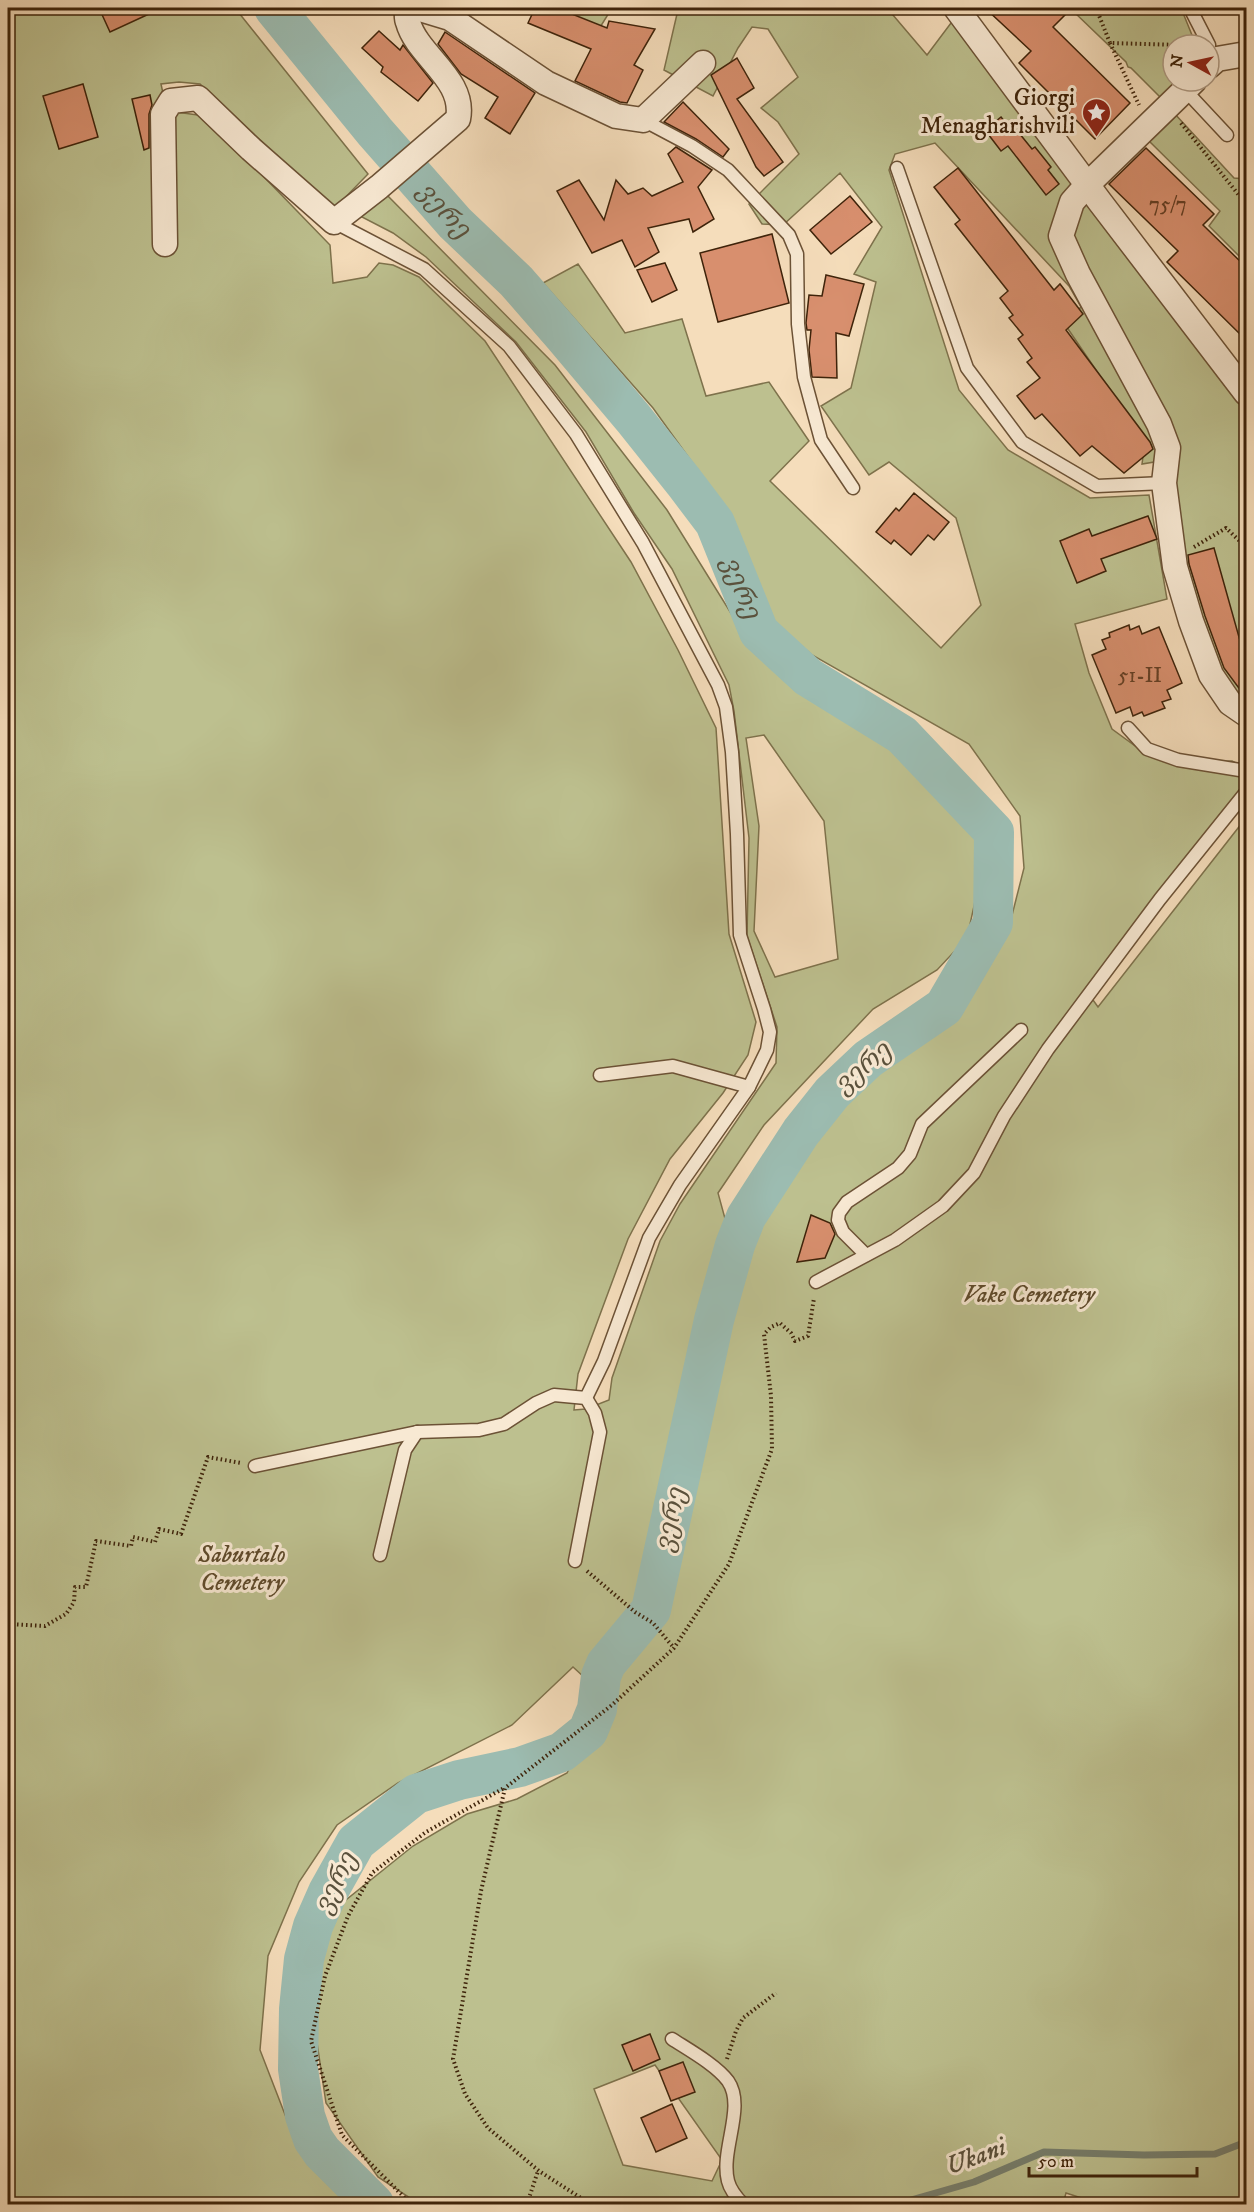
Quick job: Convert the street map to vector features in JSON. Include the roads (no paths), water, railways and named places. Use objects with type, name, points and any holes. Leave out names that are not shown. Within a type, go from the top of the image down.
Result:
[{"type":"street","points":[[165,244],[163,114],[171,101],[198,98],[251,149],[334,222],[379,187],[458,119],[460,107],[458,94],[417,38],[408,21],[407,8]]},
{"type":"street","points":[[417,8],[450,18],[546,83],[616,116],[643,120],[703,63]]},
{"type":"street","points":[[956,8],[1087,185],[1246,393]]},
{"type":"street","points":[[1221,54],[1246,54]]},
{"type":"street","points":[[1182,93],[1072,202],[1060,236],[1159,424],[1167,448],[1164,483],[1175,567],[1191,621],[1211,675],[1230,703],[1246,714]]},
{"type":"lane","points":[[1190,8],[1201,33]]},
{"type":"lane","points":[[1196,93],[1227,135]]},
{"type":"lane","points":[[643,120],[692,146],[728,170],[789,235],[798,254],[798,324],[804,377],[821,440],[853,488]]},
{"type":"lane","points":[[897,168],[967,368],[1023,442],[1097,486],[1164,483]]},
{"type":"lane","points":[[334,222],[424,269],[509,346],[576,435],[643,543],[718,685],[726,707],[732,752],[740,934],[770,1032],[767,1050],[749,1087],[680,1185],[649,1238],[604,1361],[586,1398]]},
{"type":"lane","points":[[1128,728],[1147,749],[1178,760],[1246,771]]},
{"type":"lane","points":[[816,1282],[895,1240],[943,1206],[974,1173],[1004,1116],[1048,1049],[1160,899],[1246,792]]},
{"type":"lane","points":[[866,1255],[843,1232],[838,1220],[839,1213],[848,1202],[898,1168],[910,1154],[922,1124],[1021,1030]]},
{"type":"lane","points":[[600,1075],[674,1066],[749,1087]]},
{"type":"lane","points":[[255,1466],[417,1432],[479,1430],[504,1424],[536,1403],[554,1395],[586,1398]]},
{"type":"lane","points":[[575,1561],[600,1432],[595,1413],[586,1398]]},
{"type":"lane","points":[[380,1555],[405,1450],[417,1432]]},
{"type":"lane","points":[[672,2039],[722,2073],[729,2082],[735,2104],[727,2153],[728,2182],[743,2205]]},
{"type":"waterway","name":"ვერე","points":[[274,8],[375,132],[455,223],[516,281],[564,336],[684,482],[715,523],[759,632],[808,677],[902,735],[994,832],[993,923],[944,1007],[868,1059],[832,1093],[801,1132],[746,1217],[735,1245],[714,1320],[651,1610],[606,1664],[601,1676],[597,1709],[588,1731],[562,1752],[520,1767],[459,1780],[416,1794],[356,1842],[328,1892],[313,1926],[304,1959],[299,2009],[298,2069],[305,2116],[313,2139],[322,2152],[374,2204]]},
{"type":"waterway","name":"Ukani","points":[[897,2204],[974,2182],[1044,2152],[1144,2155],[1215,2154],[1246,2142]]},
{"type":"place","name":"Giorgi Menagharishvili","points":[[1096,138]]},
{"type":"park label","name":"Vake Cemetery","points":[[1029,1295]]},
{"type":"park label","name":"Saburtalo Cemetery","points":[[242,1569]]}]
